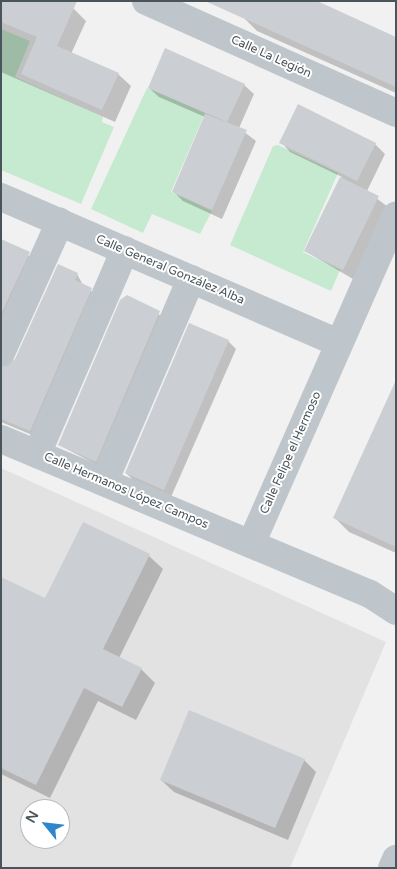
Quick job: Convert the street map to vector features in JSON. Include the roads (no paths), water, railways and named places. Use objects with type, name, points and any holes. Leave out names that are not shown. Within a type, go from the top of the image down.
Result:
[{"type":"street","name":"Calle La Legión","points":[[146,1],[396,113]]},
{"type":"street","name":"Calle General González Alba","points":[[1,197],[339,343]]},
{"type":"street","name":"Calle Felipe el Hermoso","points":[[251,544],[396,216]]},
{"type":"street","points":[[1,353],[60,222]]},
{"type":"street","points":[[37,454],[125,250]]},
{"type":"street","points":[[104,482],[190,279]]},
{"type":"street","name":"Calle Hermanos López Campos","points":[[1,439],[251,544]]},
{"type":"street","points":[[251,544],[370,594],[396,611]]},
{"type":"street","points":[[392,868],[396,859]]}]
